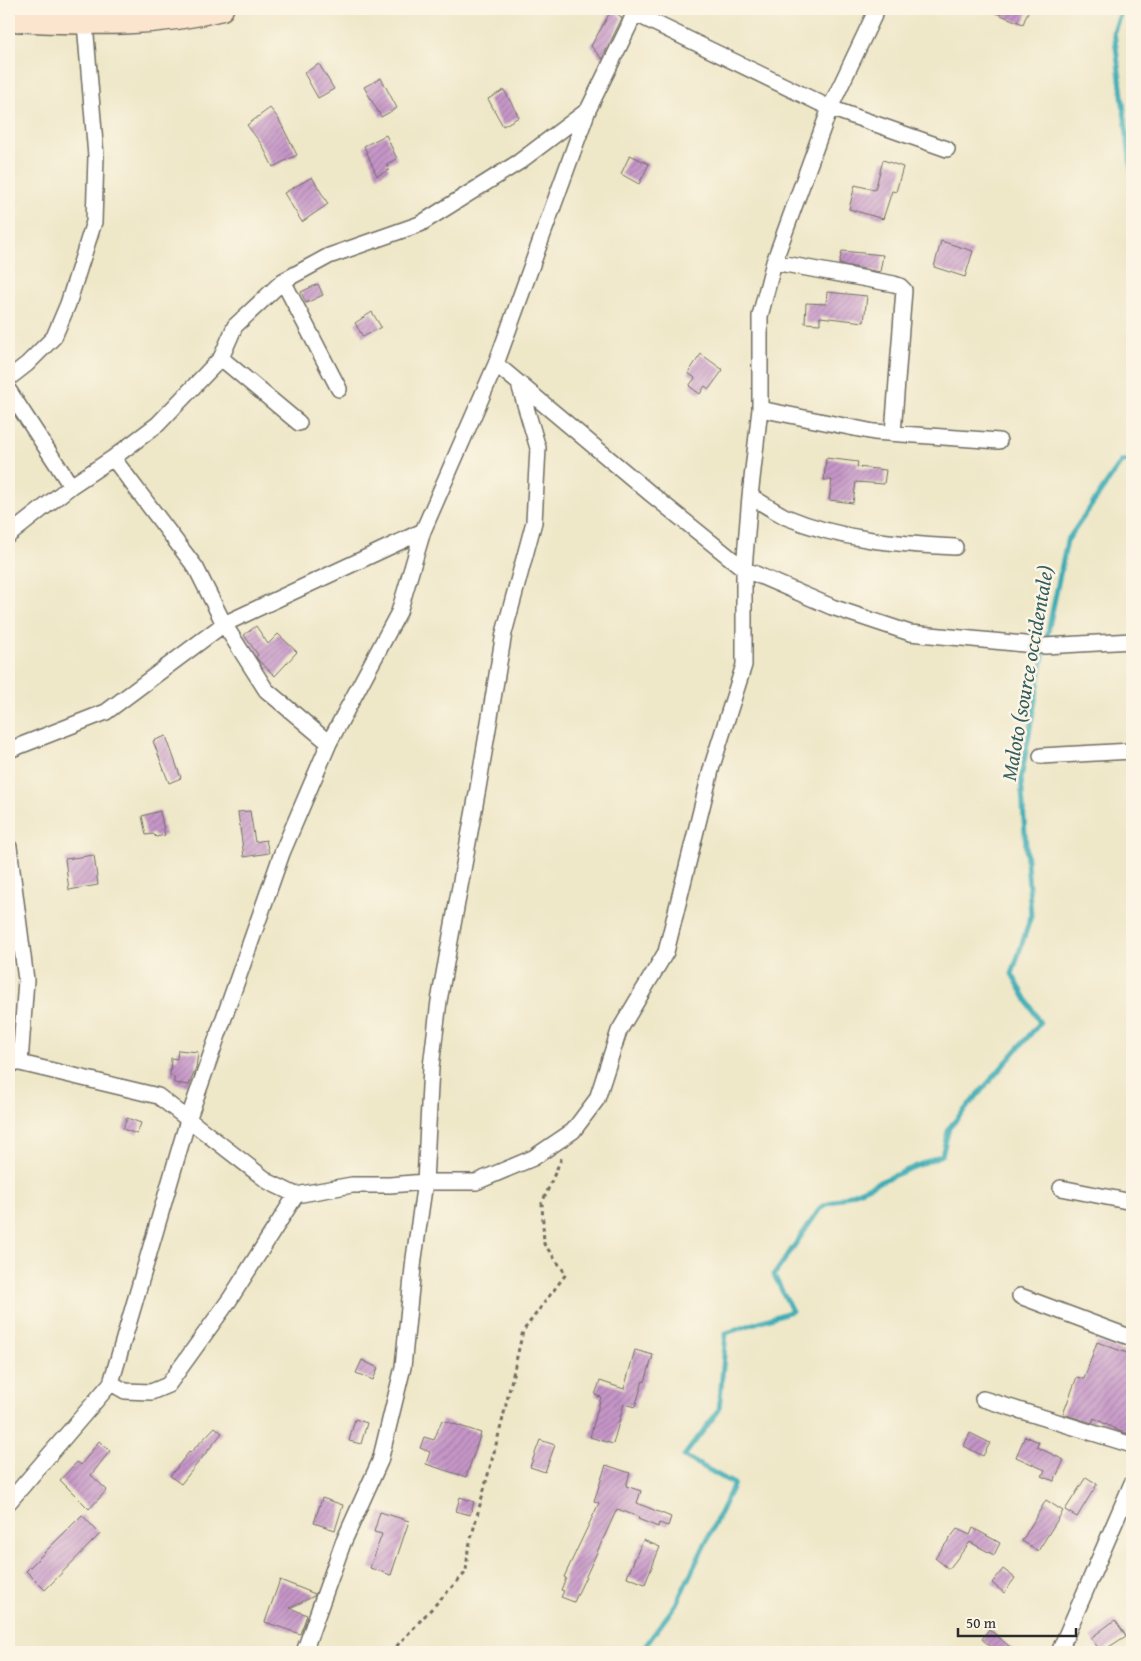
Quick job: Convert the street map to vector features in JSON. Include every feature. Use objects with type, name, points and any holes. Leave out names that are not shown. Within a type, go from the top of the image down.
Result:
[{"type":"main road","points":[[9,20],[85,23],[120,16],[160,20],[209,10]]},
{"type":"street","points":[[9,847],[26,980],[15,1063],[158,1096],[269,1182],[296,1195],[352,1185],[476,1182],[533,1158],[573,1131],[597,1099],[619,1031],[666,952],[712,766],[744,665],[744,569],[760,409],[760,316],[774,262],[830,108],[877,9]]},
{"type":"street","points":[[9,1502],[111,1383],[188,1120],[282,853],[329,743],[399,612],[423,531],[496,364],[588,110],[628,28],[634,10],[830,108],[947,149]]},
{"type":"street","points":[[9,378],[27,364],[54,337],[68,304],[94,222],[96,156],[85,23]]},
{"type":"street","points":[[9,535],[71,486],[113,458],[158,424],[220,358],[235,326],[283,281],[329,256],[420,224],[519,162],[588,110]]},
{"type":"street","points":[[774,262],[894,284],[904,290],[893,433]]},
{"type":"street","points":[[283,281],[339,389]]},
{"type":"street","points":[[220,358],[299,423]]},
{"type":"street","points":[[496,364],[650,494],[744,569],[832,607],[910,633],[1045,646],[1132,641]]},
{"type":"street","points":[[304,1652],[343,1543],[380,1461],[403,1367],[414,1258],[425,1182],[431,1067],[438,1001],[480,778],[504,633],[534,522],[538,448],[520,384]]},
{"type":"street","points":[[9,391],[71,486]]},
{"type":"street","points":[[760,409],[874,432],[999,441]]},
{"type":"street","points":[[113,458],[196,568],[224,624],[266,690],[329,743]]},
{"type":"street","points":[[750,496],[784,516],[810,526],[854,538],[892,544],[955,547]]},
{"type":"street","points":[[9,750],[106,712],[224,624],[423,531]]},
{"type":"street","points":[[1040,756],[1132,751]]},
{"type":"street","points":[[1061,1188],[1132,1202]]},
{"type":"street","points":[[111,1383],[125,1391],[151,1392],[168,1385],[230,1300],[296,1195]]},
{"type":"street","points":[[1020,1296],[1132,1338]]},
{"type":"street","points":[[983,1399],[1132,1446]]},
{"type":"street","points":[[1059,1652],[1132,1483]]},
{"type":"path","points":[[391,1652],[466,1572],[468,1550],[502,1422],[523,1331],[566,1274],[544,1244],[542,1203],[573,1131]]},
{"type":"building","points":[[612,9],[622,18],[602,59],[591,46]]},
{"type":"building","points":[[986,9],[1029,9],[1023,24]]},
{"type":"building","points":[[319,64],[334,89],[318,98],[304,73]]},
{"type":"building","points":[[381,78],[397,108],[381,117],[364,87]]},
{"type":"building","points":[[504,90],[519,117],[503,126],[488,99]]},
{"type":"building","points":[[270,108],[278,118],[297,155],[273,167],[262,145],[247,125]]},
{"type":"building","points":[[386,135],[397,159],[387,164],[389,170],[377,176],[364,146]]},
{"type":"building","points":[[630,155],[649,164],[639,184],[621,174]]},
{"type":"building","points":[[883,160],[903,167],[896,192],[892,191],[883,219],[849,209],[855,185],[875,190]]},
{"type":"building","points":[[312,177],[328,204],[302,222],[284,193]]},
{"type":"building","points":[[941,241],[973,251],[965,277],[934,267]]},
{"type":"building","points":[[842,251],[883,255],[880,272],[839,264]]},
{"type":"building","points":[[318,284],[323,295],[306,303],[301,292]]},
{"type":"building","points":[[827,292],[867,296],[864,322],[820,317],[820,324],[805,323],[806,303],[826,304]]},
{"type":"building","points":[[372,312],[381,327],[363,337],[355,323]]},
{"type":"building","points":[[701,354],[723,370],[709,389],[705,386],[700,394],[689,386],[695,378],[688,373]]},
{"type":"building","points":[[826,458],[858,462],[857,467],[886,470],[884,484],[856,482],[853,503],[829,500],[832,480],[824,480]]},
{"type":"building","points":[[256,626],[268,644],[278,634],[297,652],[275,676],[258,660],[256,657],[258,655],[244,635]]},
{"type":"building","points":[[166,736],[181,778],[169,783],[153,741]]},
{"type":"building","points":[[160,811],[165,835],[156,837],[153,834],[146,835],[142,816]]},
{"type":"building","points":[[250,811],[255,842],[266,840],[269,853],[244,857],[238,812]]},
{"type":"building","points":[[94,855],[98,885],[69,890],[65,859]]},
{"type":"building","points":[[178,1050],[198,1052],[196,1068],[189,1085],[174,1083],[174,1077],[170,1076],[171,1058],[177,1059]]},
{"type":"building","points":[[127,1118],[141,1123],[137,1134],[123,1129]]},
{"type":"building","points":[[1097,1342],[1132,1355],[1132,1435],[1119,1431],[1094,1418],[1092,1423],[1063,1414],[1077,1377],[1084,1379]]},
{"type":"building","points":[[635,1350],[653,1355],[635,1407],[624,1404],[613,1444],[590,1437],[601,1397],[595,1395],[600,1381],[624,1389]]},
{"type":"building","points":[[362,1360],[378,1368],[373,1380],[356,1373]]},
{"type":"building","points":[[355,1419],[367,1423],[361,1444],[349,1441]]},
{"type":"building","points":[[442,1420],[481,1433],[466,1477],[426,1464],[430,1452],[420,1448],[424,1437],[434,1440]]},
{"type":"building","points":[[215,1427],[222,1433],[181,1484],[170,1476],[189,1452]]},
{"type":"building","points":[[970,1433],[990,1443],[983,1456],[964,1446]]},
{"type":"building","points":[[1025,1436],[1039,1442],[1037,1447],[1064,1460],[1054,1481],[1042,1476],[1045,1470],[1016,1457]]},
{"type":"building","points":[[540,1440],[555,1445],[545,1472],[530,1467]]},
{"type":"building","points":[[99,1441],[110,1451],[91,1475],[107,1490],[89,1509],[60,1480],[77,1462],[81,1465]]},
{"type":"building","points":[[606,1465],[630,1473],[626,1486],[641,1491],[637,1503],[671,1517],[668,1526],[659,1523],[658,1527],[638,1519],[639,1517],[617,1509],[574,1602],[561,1597],[564,1591],[561,1590],[566,1578],[564,1577],[599,1503],[594,1501]]},
{"type":"building","points":[[1086,1477],[1097,1484],[1077,1517],[1065,1510]]},
{"type":"building","points":[[460,1497],[474,1502],[470,1515],[456,1511]]},
{"type":"building","points":[[322,1498],[343,1505],[335,1530],[314,1523]]},
{"type":"building","points":[[1046,1500],[1063,1511],[1038,1551],[1022,1541]]},
{"type":"building","points":[[380,1512],[409,1521],[391,1575],[370,1568],[382,1534],[374,1532]]},
{"type":"building","points":[[82,1515],[100,1534],[45,1590],[26,1571]]},
{"type":"building","points":[[973,1528],[1000,1543],[994,1555],[970,1542],[949,1569],[935,1558],[957,1529],[970,1535]]},
{"type":"building","points":[[643,1540],[660,1547],[645,1584],[627,1577]]},
{"type":"building","points":[[1003,1569],[1015,1578],[1004,1593],[992,1583]]},
{"type":"building","points":[[280,1580],[315,1594],[290,1608],[307,1615],[300,1634],[265,1622]]},
{"type":"building","points":[[1115,1620],[1126,1636],[1101,1652],[1091,1638]]},
{"type":"building","points":[[989,1629],[1016,1652],[997,1652],[982,1639]]},
{"type":"waterway","name":"Maloto (source occidentale)","points":[[1122,9],[1114,31],[1132,175]]},
{"type":"waterway","name":"Maloto (source occidentale)","points":[[641,1652],[676,1604],[734,1484],[684,1456],[719,1410],[726,1333],[792,1311],[774,1275],[821,1207],[942,1155],[949,1128],[1040,1023],[1012,974],[1031,916],[1021,778],[1045,646],[1067,541],[1122,461],[1132,460]]}]
